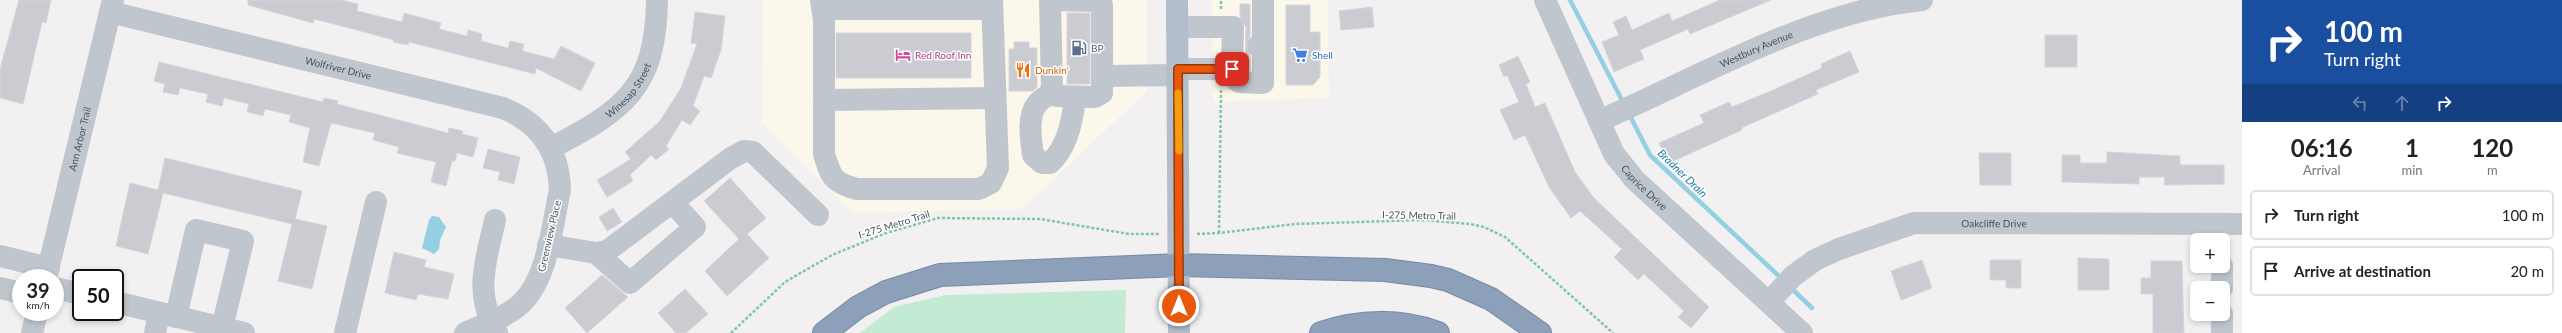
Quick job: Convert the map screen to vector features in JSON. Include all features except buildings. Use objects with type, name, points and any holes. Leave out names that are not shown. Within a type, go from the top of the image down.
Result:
[{"type":"highway","points":[[824,333],[858,307],[886,292],[940,275],[1179,265],[1385,270],[1431,276],[1454,283],[1491,299],[1540,333]]},
{"type":"highway","points":[[1321,333],[1336,328],[1370,323],[1399,324],[1438,333]]},
{"type":"main road","points":[[1176,0],[1178,72],[1179,333]]},
{"type":"street","name":"Winesap Street","points":[[551,148],[594,126],[614,111],[636,87],[650,62],[655,44],[657,0]]},
{"type":"street","points":[[1050,0],[1097,1],[1102,5],[1102,76],[1102,93],[1095,97],[1056,96],[1052,92],[1050,0]]},
{"type":"street","points":[[1177,27],[1233,27],[1248,46],[1263,83],[1239,82],[1234,79],[1232,69],[1248,46],[1263,0]]},
{"type":"street","name":"Caprice Drive","points":[[1546,0],[1614,154],[1635,180],[1770,302],[1802,333]]},
{"type":"street","name":"Westbury Avenue","points":[[1599,121],[1790,34],[1869,8],[1922,0]]},
{"type":"street","points":[[822,4],[992,5],[998,168],[991,183],[979,189],[857,189],[842,186],[831,175],[824,154],[825,100],[822,4]]},
{"type":"street","name":"Wolfriver Drive","points":[[112,6],[504,108],[531,122],[542,133],[551,148]]},
{"type":"street","name":"Ann Arbor Trail","points":[[52,269],[112,6]]},
{"type":"street","points":[[1102,76],[1232,69]]},
{"type":"street","points":[[1052,92],[1037,104],[1032,113],[1030,140],[1033,155],[1042,163],[1050,163],[1057,157],[1073,119],[1075,97]]},
{"type":"street","points":[[825,100],[995,98]]},
{"type":"street","name":"Greenview Place","points":[[465,333],[493,328],[519,306],[531,292],[541,273],[560,190],[558,167],[551,148]]},
{"type":"street","points":[[548,245],[596,253],[607,251],[731,158],[744,151],[753,152],[818,215]]},
{"type":"street","points":[[345,333],[376,202]]},
{"type":"street","points":[[596,253],[630,283],[694,227],[673,203]]},
{"type":"street","points":[[493,328],[482,283],[495,220]]},
{"type":"street","name":"Oakcliffe Drive","points":[[1770,302],[1793,276],[1815,260],[1846,246],[1914,223],[2229,229]]},
{"type":"street","points":[[163,321],[196,230],[243,241],[222,328]]},
{"type":"street","points":[[0,256],[30,269]]},
{"type":"street","points":[[0,288],[12,291]]},
{"type":"street","points":[[124,306],[163,321],[222,328],[244,333]]},
{"type":"street","points":[[32,333],[35,321]]},
{"type":"street","points":[[2222,321],[2222,333]]},
{"type":"path","points":[[1219,234],[1221,87]]},
{"type":"path","name":"I-275 Metro Trail","points":[[730,333],[785,282],[832,254],[886,233],[938,218],[1040,219],[1139,234]]},
{"type":"path","name":"I-275 Metro Trail","points":[[1211,234],[1295,224],[1422,220],[1484,227],[1505,237],[1613,333]]},
{"type":"shaded area","points":[[763,0],[1147,0],[1147,91],[1022,209],[853,213],[762,122]]},
{"type":"shaded area","points":[[1212,0],[1328,0],[1329,98],[1213,102]]},
{"type":"green space","points":[[1126,290],[1125,333],[860,333],[894,307],[946,295]]},
{"type":"water","points":[[432,216],[439,217],[446,227],[440,240],[439,249],[434,254],[422,248],[429,220]]},
{"type":"waterway","name":"Bradner Drain","points":[[1570,0],[1624,104]]},
{"type":"waterway","name":"Bradner Drain","points":[[1629,114],[1650,155],[1782,279]]},
{"type":"waterway","name":"Bradner Drain","points":[[1790,287],[1812,308]]},
{"type":"slow traffic","points":[[1178,93],[1179,151]]},
{"type":"place","name":"BP","points":[[1079,48]]},
{"type":"place","name":"Red Roof Inn","points":[[903,55]]},
{"type":"place","name":"Shell","points":[[1300,55]]},
{"type":"place","name":"Dunkin'","points":[[1023,70]]},
{"type":"route","points":[[1179,306],[1178,69],[1232,69]]}]
